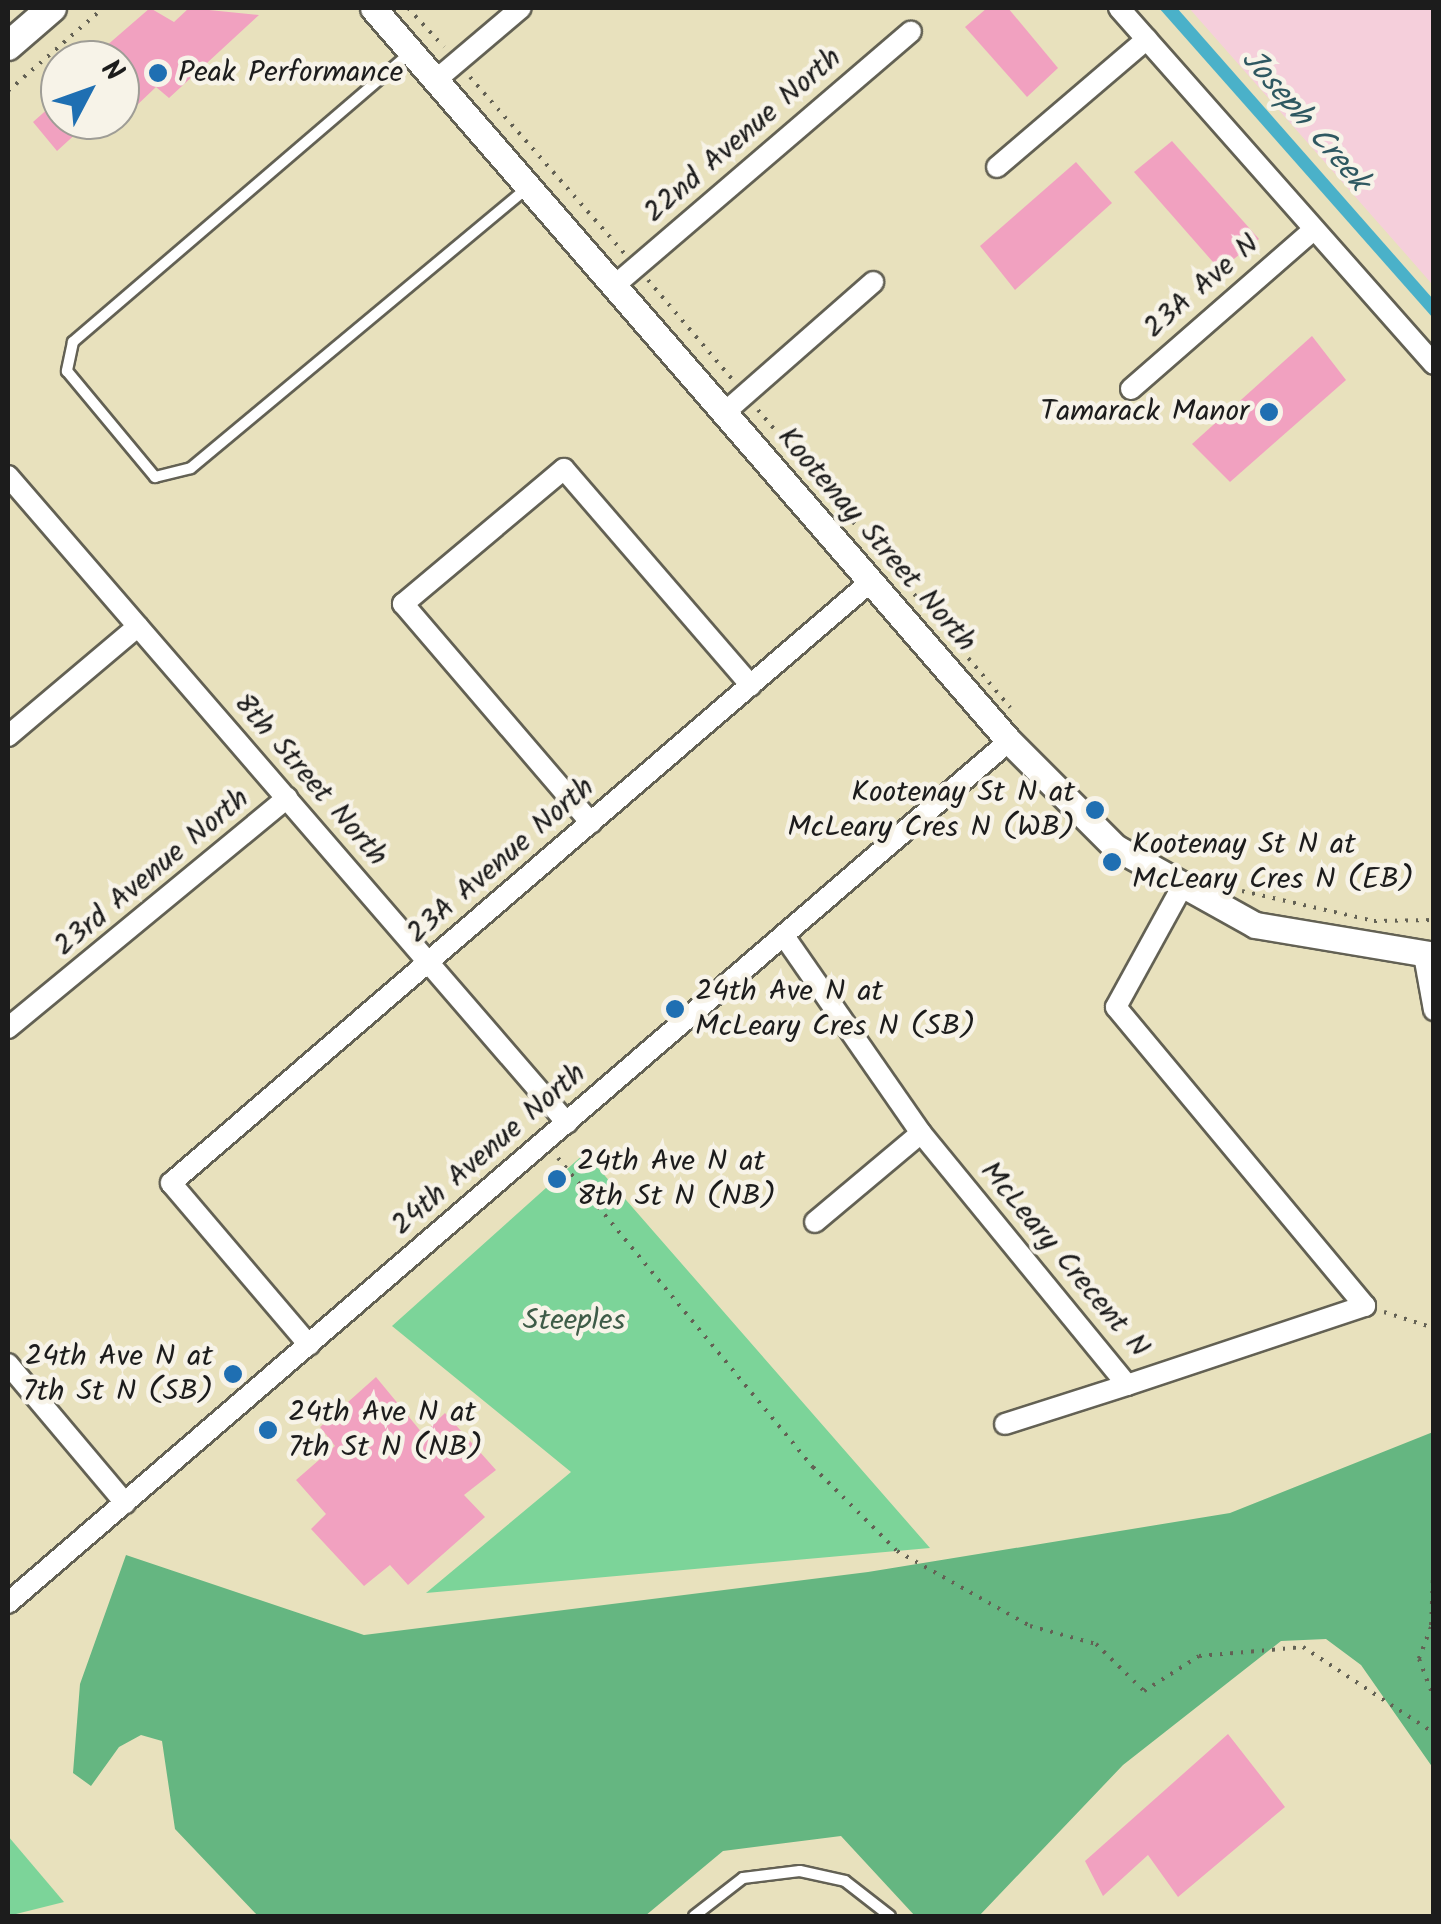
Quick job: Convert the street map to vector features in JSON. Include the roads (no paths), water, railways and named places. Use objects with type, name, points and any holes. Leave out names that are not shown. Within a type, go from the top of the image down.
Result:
[{"type":"main road","points":[[8,46],[52,8]]},
{"type":"street","name":"Kootenay Street North","points":[[372,8],[1009,742],[1114,847],[1181,889],[1255,925],[1429,955]]},
{"type":"street","points":[[436,80],[520,8]]},
{"type":"street","points":[[1119,8],[1312,232],[1434,364]]},
{"type":"street","name":"22nd Avenue North","points":[[614,286],[910,31]]},
{"type":"street","points":[[998,167],[1147,38]]},
{"type":"street","name":"23A Ave N","points":[[1131,388],[1312,232]]},
{"type":"street","points":[[723,414],[873,282]]},
{"type":"street","points":[[591,823],[403,604],[564,469],[751,686]]},
{"type":"street","name":"8th Street North","points":[[8,476],[567,1123]]},
{"type":"street","name":"23A Avenue North","points":[[310,1345],[171,1182],[869,582]]},
{"type":"street","points":[[8,736],[138,626]]},
{"type":"street","name":"24th Avenue North","points":[[8,1604],[1009,742]]},
{"type":"street","name":"23rd Avenue North","points":[[9,1030],[286,798]]},
{"type":"street","name":"McLeary Crecent N","points":[[784,936],[922,1133],[1127,1385],[1365,1306],[1116,1007],[1181,889]]},
{"type":"street","points":[[1429,955],[1434,1010]]},
{"type":"street","points":[[815,1222],[922,1133]]},
{"type":"street","points":[[8,1364],[125,1502]]},
{"type":"street","points":[[1005,1424],[1127,1385]]},
{"type":"lane","points":[[411,52],[73,342],[68,371],[155,477],[191,468],[528,187]]},
{"type":"lane","points":[[694,1916],[742,1878],[800,1871],[845,1880],[890,1916]]},
{"type":"water","points":[[1159,8],[1177,8],[1433,299],[1433,318]]},
{"type":"place","name":"Peak Performance","points":[[158,73]]},
{"type":"place","name":"Tamarack Manor","points":[[1269,412]]},
{"type":"place","name":"Kootenay St N at McLeary Cres N (WB)","points":[[1095,810]]},
{"type":"place","name":"Kootenay St N at McLeary Cres N (EB)","points":[[1112,862]]},
{"type":"place","name":"24th Ave N at McLeary Cres N (SB)","points":[[675,1009]]},
{"type":"place","name":"24th Ave N at 8th St N (NB)","points":[[557,1179]]},
{"type":"place","name":"24th Ave N at 7th St N (SB)","points":[[233,1374]]},
{"type":"place","name":"24th Ave N at 7th St N (NB)","points":[[268,1430]]},
{"type":"water label","name":"Joseph Creek","points":[[1304,121]]},
{"type":"park label","name":"Steeples","points":[[574,1321]]}]
